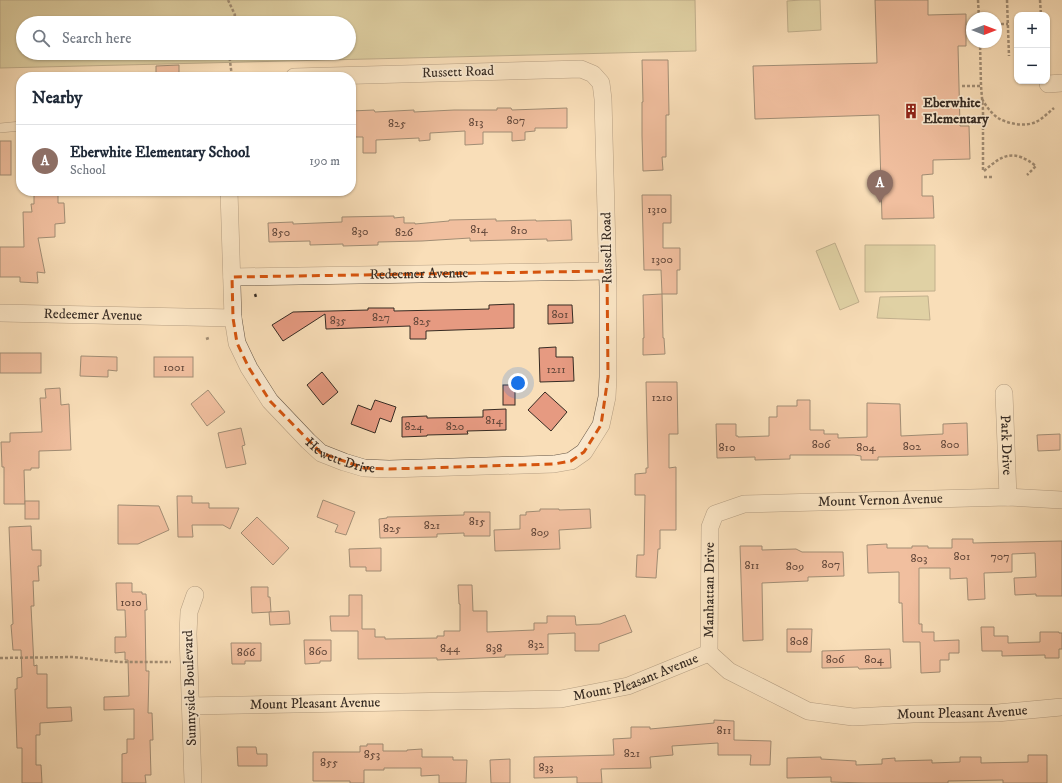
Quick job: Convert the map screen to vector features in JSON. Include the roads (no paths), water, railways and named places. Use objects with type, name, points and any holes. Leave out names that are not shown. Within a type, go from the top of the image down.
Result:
[{"type":"street","name":"Russett Road","points":[[356,75],[581,69],[593,74],[601,82],[603,99]]},
{"type":"street","name":"Russell Road","points":[[603,99],[607,271],[607,397]]},
{"type":"street","name":"Hewett Drive","points":[[229,196],[233,318],[237,343],[249,368],[270,401],[321,453],[364,468],[389,469],[554,464],[571,461],[584,452],[601,425],[607,397]]},
{"type":"street","name":"Redeemer Avenue","points":[[232,277],[607,271]]},
{"type":"street","name":"Redeemer Avenue","points":[[0,313],[233,318]]},
{"type":"street","name":"Park Drive","points":[[1004,393],[1008,497]]},
{"type":"street","name":"Mount Vernon Avenue","points":[[710,527],[715,514],[744,504],[1008,497],[1062,500]]},
{"type":"street","name":"Manhattan Drive","points":[[709,653],[710,527]]},
{"type":"street","name":"Sunnyside Boulevard","points":[[193,783],[188,634],[189,612],[195,595]]},
{"type":"street","name":"Mount Pleasant Avenue","points":[[191,706],[561,699],[628,686],[709,653],[729,671],[808,711],[853,717],[913,714],[998,713],[1062,707]]},
{"type":"lane","points":[[0,128],[16,126]]},
{"type":"place","name":"Eberwhite Elementary","points":[[911,111]]},
{"type":"place","name":"Eberwhite Elementary School","points":[[880,203]]}]
